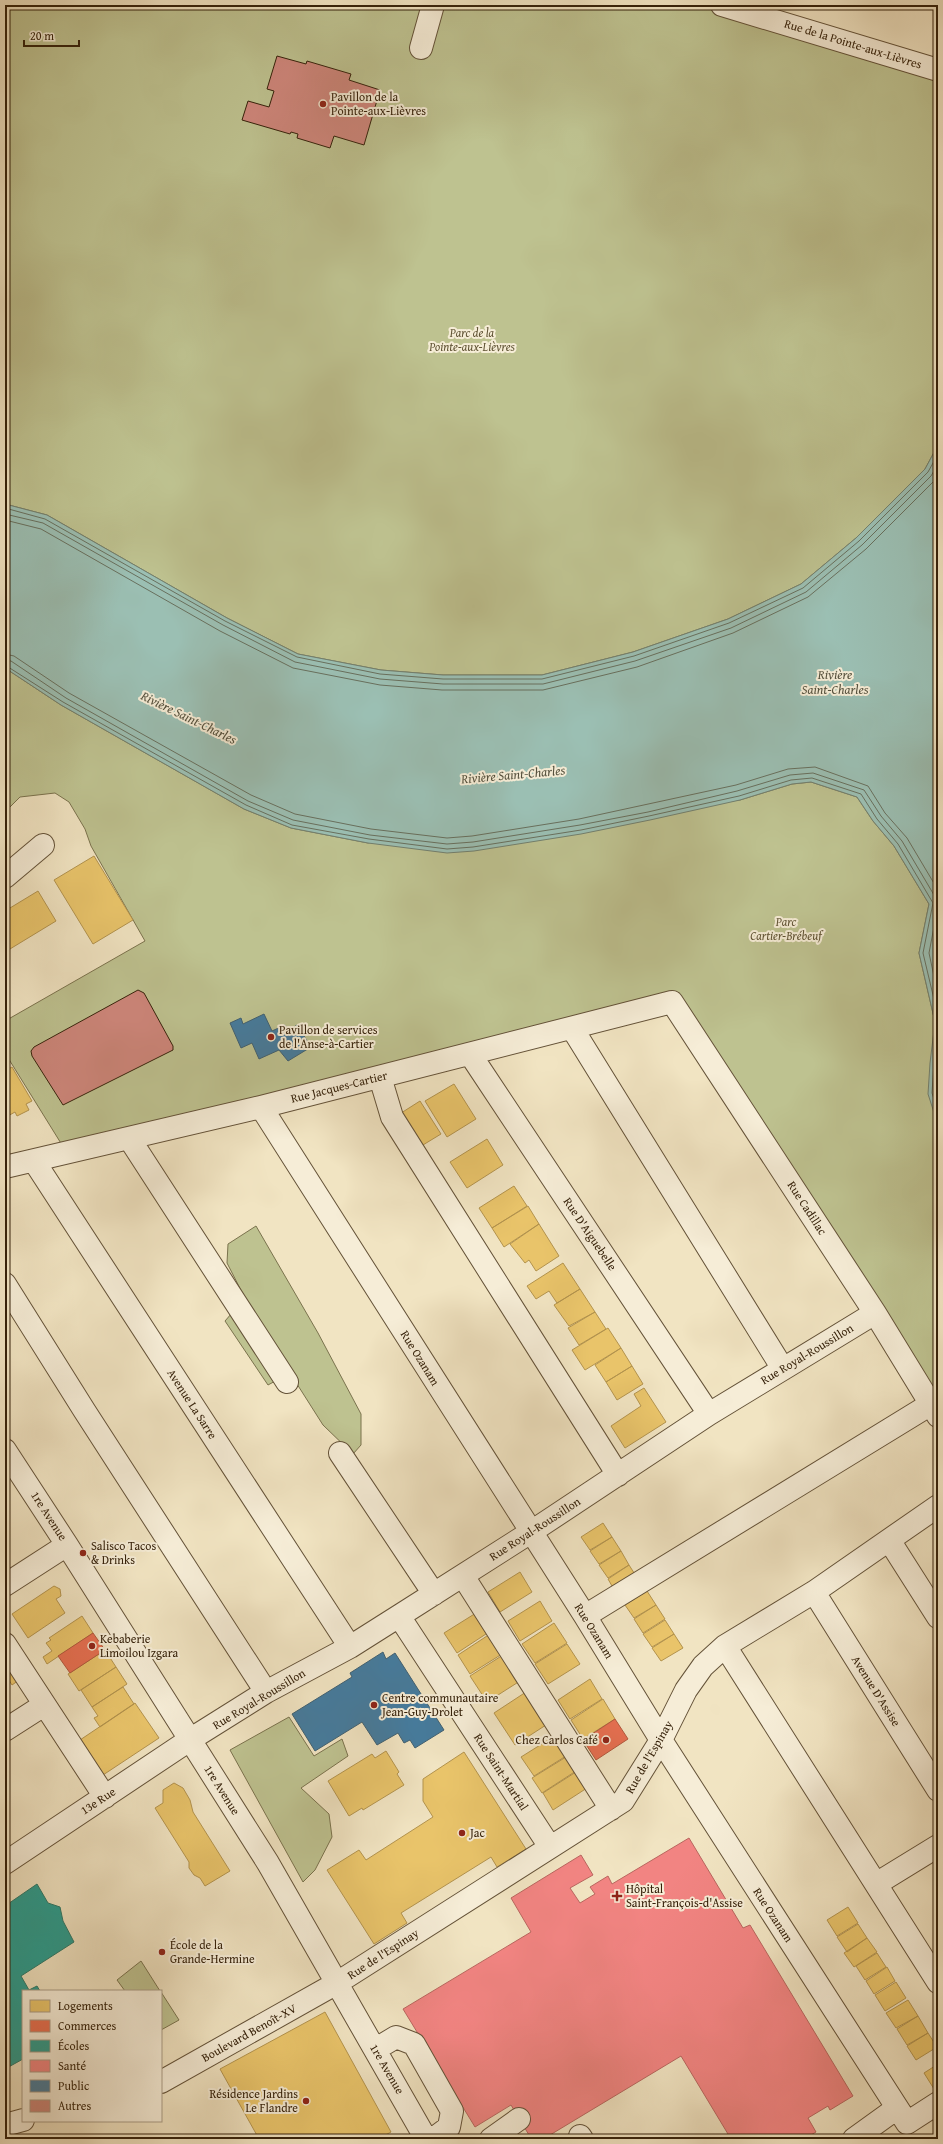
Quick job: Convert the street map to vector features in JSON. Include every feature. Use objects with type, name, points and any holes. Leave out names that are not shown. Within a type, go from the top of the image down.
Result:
[{"type":"street","points":[[421,48],[433,5]]},
{"type":"street","name":"Rue de la Pointe-aux-Lièvres","points":[[722,5],[783,13],[938,70]]},
{"type":"street","points":[[5,877],[43,845]]},
{"type":"street","name":"Rue Jacques-Cartier","points":[[5,1167],[261,1107],[672,1002]]},
{"type":"street","name":"Rue Cadillac","points":[[672,1002],[875,1313],[934,1410]]},
{"type":"street","points":[[572,1028],[783,1369]]},
{"type":"street","name":"Rue D'Aiguebelle","points":[[470,1054],[709,1414]]},
{"type":"street","points":[[380,1077],[392,1117],[618,1474]]},
{"type":"street","name":"Rue Ozanam","points":[[261,1107],[585,1616],[661,1740],[907,2123],[938,2103]]},
{"type":"street","points":[[130,1138],[287,1382]]},
{"type":"street","name":"Avenue La Sarre","points":[[34,1161],[350,1647]]},
{"type":"street","points":[[5,1284],[84,1410],[266,1692]]},
{"type":"street","name":"Rue Royal-Roussillon","points":[[191,1739],[266,1692],[350,1647],[531,1532],[709,1414],[875,1313]]},
{"type":"street","points":[[585,1616],[934,1410]]},
{"type":"street","name":"1re Avenue","points":[[5,1450],[68,1545],[268,1863],[376,2049],[426,2139]]},
{"type":"street","points":[[340,1453],[434,1594]]},
{"type":"street","name":"Rue de l'Espinay","points":[[337,1983],[623,1801],[661,1740],[686,1690],[703,1666],[726,1646],[814,1592],[938,1506]]},
{"type":"street","points":[[889,1540],[938,1617]]},
{"type":"street","points":[[5,1585],[68,1545]]},
{"type":"street","points":[[463,1576],[611,1809]]},
{"type":"street","name":"Avenue D'Assise","points":[[814,1592],[938,1790]]},
{"type":"street","name":"Rue Saint-Martial","points":[[399,1616],[550,1847]]},
{"type":"street","points":[[5,1644],[105,1797]]},
{"type":"street","points":[[726,1646],[938,1982]]},
{"type":"street","points":[[5,1730],[44,1705]]},
{"type":"street","name":"13e Rue","points":[[5,1863],[191,1739]]},
{"type":"street","points":[[876,1884],[938,1846]]},
{"type":"street","name":"Boulevard Benoît-XV","points":[[162,2081],[337,1983]]},
{"type":"street","points":[[376,2049],[396,2037],[414,2044],[452,2111],[449,2127],[433,2139]]},
{"type":"street","points":[[856,2138],[897,2108]]},
{"type":"street","points":[[491,2139],[519,2119]]},
{"type":"street","points":[[5,2125],[22,2120]]},
{"type":"green space","name":"Parc de la Pointe-aux-Lièvres","points":[[5,5],[722,5],[938,70],[938,445],[925,469],[856,538],[801,584],[728,619],[633,652],[542,675],[443,675],[381,670],[298,654],[227,618],[47,515],[5,504]]},
{"type":"green space","name":"Parc Cartier-Brébeuf","points":[[5,668],[61,705],[244,809],[291,828],[368,843],[740,800],[792,784],[811,782],[857,797],[873,821],[894,846],[929,904],[919,953],[935,1022],[934,1040],[938,1125],[938,1409],[672,1002],[67,1153],[5,1053],[5,1021],[145,941],[91,846],[85,829],[69,802],[55,793],[20,797],[5,812]]},
{"type":"green space","points":[[256,1226],[318,1333],[361,1414],[361,1445],[353,1454],[323,1425],[290,1373],[268,1385],[225,1321],[245,1298],[227,1263],[228,1244]]},
{"type":"green space","points":[[289,1717],[314,1756],[342,1739],[348,1756],[301,1788],[329,1814],[332,1837],[315,1870],[303,1882],[230,1750]]},
{"type":"green space","points":[[141,1961],[159,1990],[124,1990],[117,1980]]},
{"type":"green space","points":[[162,1994],[179,2020],[162,2029]]},
{"type":"water","name":"Rivière Saint-Charles","points":[[938,445],[938,1125],[928,1094],[935,1022],[919,953],[929,904],[894,846],[873,821],[857,797],[811,782],[792,784],[740,800],[650,820],[581,834],[474,851],[447,853],[368,843],[291,828],[244,809],[61,705],[5,668],[5,504],[47,515],[227,618],[298,654],[381,670],[443,675],[542,675],[633,652],[728,619],[801,584],[856,538],[925,469]]},
{"type":"building: Logements","points":[[916,5],[938,5],[938,11]]},
{"type":"building: Logements","points":[[94,856],[133,920],[93,944],[54,880]]},
{"type":"building: Logements","points":[[38,891],[56,921],[5,952],[5,911]]},
{"type":"building: Logements","points":[[12,1067],[32,1101],[26,1104],[29,1110],[17,1116],[15,1112],[6,1117],[5,1071]]},
{"type":"building: Logements","points":[[454,1084],[476,1119],[447,1137],[425,1101]]},
{"type":"building: Logements","points":[[420,1101],[441,1134],[418,1148],[398,1115]]},
{"type":"building: Logements","points":[[487,1139],[503,1165],[467,1188],[450,1162]]},
{"type":"building: Logements","points":[[514,1186],[527,1206],[492,1228],[479,1208]]},
{"type":"building: Logements","points":[[528,1206],[539,1224],[504,1247],[492,1228]]},
{"type":"building: Logements","points":[[539,1224],[559,1256],[536,1271],[529,1260],[525,1263],[510,1244]]},
{"type":"building: Logements","points":[[563,1263],[580,1289],[557,1303],[549,1291],[536,1299],[527,1286]]},
{"type":"building: Logements","points":[[580,1289],[595,1312],[569,1326],[554,1305]]},
{"type":"building: Logements","points":[[595,1312],[606,1329],[579,1345],[568,1328]]},
{"type":"building: Logements","points":[[608,1328],[621,1348],[585,1370],[572,1350]]},
{"type":"building: Logements","points":[[621,1348],[632,1366],[606,1382],[595,1365]]},
{"type":"building: Logements","points":[[632,1366],[643,1384],[617,1400],[606,1382]]},
{"type":"building: Logements","points":[[644,1388],[666,1422],[625,1448],[611,1426],[641,1406],[634,1394]]},
{"type":"building: Logements","points":[[603,1523],[612,1537],[590,1550],[581,1537]]},
{"type":"building: Logements","points":[[612,1537],[621,1551],[599,1564],[590,1551]]},
{"type":"building: Logements","points":[[621,1551],[629,1565],[608,1578],[599,1565]]},
{"type":"building: Logements","points":[[629,1565],[638,1579],[616,1593],[608,1579]]},
{"type":"building: Logements","points":[[520,1572],[532,1592],[500,1612],[488,1592]]},
{"type":"building: Logements","points":[[54,1586],[60,1589],[61,1596],[56,1599],[65,1613],[28,1638],[12,1614]]},
{"type":"building: Logements","points":[[647,1591],[656,1605],[634,1618],[625,1605]]},
{"type":"building: Logements","points":[[540,1601],[552,1621],[520,1641],[508,1621]]},
{"type":"building: Logements","points":[[656,1605],[665,1619],[643,1633],[634,1619]]},
{"type":"building: Logements","points":[[476,1613],[489,1632],[457,1653],[444,1633]]},
{"type":"building: Logements","points":[[82,1616],[93,1633],[47,1664],[43,1657],[52,1651],[46,1643],[51,1640],[49,1638]]},
{"type":"building: Logements","points":[[665,1620],[674,1634],[652,1647],[643,1634]]},
{"type":"building: Logements","points":[[554,1623],[567,1643],[535,1663],[522,1644]]},
{"type":"building: Logements","points":[[490,1634],[502,1654],[470,1674],[458,1655]]},
{"type":"building: Logements","points":[[674,1634],[683,1648],[661,1661],[652,1648]]},
{"type":"building: Logements","points":[[567,1644],[580,1664],[548,1684],[535,1664]]},
{"type":"building: Logements","points":[[105,1650],[116,1667],[79,1691],[68,1674]]},
{"type":"building: Logements","points":[[5,1652],[22,1678],[12,1685],[7,1677],[5,1679]]},
{"type":"building: Logements","points":[[503,1655],[520,1681],[487,1702],[470,1676]]},
{"type":"building: Logements","points":[[116,1667],[127,1684],[92,1707],[81,1690]]},
{"type":"building: Logements","points":[[590,1679],[602,1699],[570,1719],[558,1700]]},
{"type":"building: Logements","points":[[123,1687],[134,1704],[100,1727],[94,1718],[98,1716],[92,1707]]},
{"type":"building: Logements","points":[[526,1692],[546,1725],[515,1745],[494,1713]]},
{"type":"building: Logements","points":[[603,1699],[615,1719],[583,1739],[571,1720]]},
{"type":"building: Logements","points":[[135,1703],[159,1738],[103,1775],[80,1740]]},
{"type":"building: Logements","points":[[553,1737],[566,1756],[534,1776],[521,1757]]},
{"type":"building: Logements","points":[[386,1751],[399,1772],[397,1774],[404,1785],[363,1810],[362,1808],[349,1816],[328,1781],[372,1754],[375,1758]]},
{"type":"building: Logements","name":"Jac","points":[[464,1752],[526,1849],[497,1867],[491,1857],[401,1913],[407,1923],[374,1944],[327,1870],[359,1850],[366,1860],[433,1817],[423,1801],[423,1779]]},
{"type":"building: Logements","points":[[566,1757],[576,1771],[542,1793],[532,1778]]},
{"type":"building: Logements","points":[[576,1772],[587,1788],[553,1810],[543,1793]]},
{"type":"building: Logements","points":[[174,1783],[183,1788],[190,1800],[193,1812],[230,1871],[205,1886],[200,1878],[194,1875],[189,1868],[189,1862],[155,1808],[163,1803],[163,1790]]},
{"type":"building: Logements","points":[[848,1907],[858,1923],[837,1936],[827,1920]]},
{"type":"building: Logements","points":[[858,1924],[867,1938],[847,1952],[837,1937]]},
{"type":"building: Logements","points":[[867,1938],[877,1952],[854,1967],[844,1953]]},
{"type":"building: Logements","points":[[877,1953],[886,1967],[865,1980],[856,1966]]},
{"type":"building: Logements","points":[[887,1967],[895,1981],[874,1994],[866,1981]]},
{"type":"building: Logements","points":[[896,1982],[906,1998],[885,2011],[875,1995]]},
{"type":"building: Logements","points":[[908,2000],[918,2016],[896,2028],[886,2013]]},
{"type":"building: Logements","name":"Résidence Jardins Le Flandre","points":[[325,2012],[391,2132],[378,2139],[259,2139],[220,2069]]},
{"type":"building: Logements","points":[[918,2016],[928,2033],[907,2045],[897,2029]]},
{"type":"building: Logements","points":[[928,2033],[937,2047],[916,2060],[907,2046]]},
{"type":"building: Logements","points":[[938,2064],[938,2086],[934,2089],[924,2073]]},
{"type":"building: Commerces","points":[[93,1633],[105,1650],[70,1673],[58,1656]]},
{"type":"building: Commerces","name":"Chez Carlos Café","points":[[615,1719],[628,1739],[596,1760],[583,1740]]},
{"type":"building: Écoles","points":[[37,1884],[48,1903],[60,1907],[63,1921],[74,1942],[21,1976],[29,1990],[22,1990],[22,2060],[5,2069],[5,1906]]},
{"type":"building: Écoles","points":[[37,1986],[39,1990],[29,1990]]},
{"type":"building: Santé","name":"Hôpital Saint-François-d'Assise","points":[[689,1838],[743,1928],[750,1925],[853,2096],[830,2110],[828,2106],[808,2118],[816,2132],[804,2139],[731,2139],[681,2056],[545,2138],[546,2139],[522,2139],[529,2135],[511,2105],[475,2127],[403,2009],[531,1932],[511,1898],[581,1855],[593,1875],[570,1888],[580,1903],[595,1894],[590,1887],[608,1876],[612,1884]]},
{"type":"building: Public","name":"Pavillon de services de l'Anse-à-Cartier","points":[[264,1014],[272,1031],[285,1025],[288,1031],[297,1025],[311,1047],[288,1061],[279,1050],[259,1059],[252,1043],[241,1048],[230,1023],[241,1018],[243,1024]]},
{"type":"building: Public","name":"Centre communautaire Jean-Guy-Drolet","points":[[383,1652],[386,1659],[395,1653],[444,1730],[415,1748],[410,1740],[404,1743],[398,1733],[377,1745],[362,1722],[315,1751],[292,1714],[352,1677],[350,1673]]},
{"type":"building: Autres","name":"Pavillon de la Pointe-aux-Lièvres","points":[[277,56],[306,64],[307,61],[351,74],[349,80],[380,90],[364,145],[334,136],[330,148],[297,138],[298,134],[291,132],[290,134],[242,120],[248,101],[269,107],[274,91],[267,89]]},
{"type":"building: Autres","points":[[138,990],[144,993],[173,1046],[173,1050],[63,1105],[32,1056],[31,1051],[34,1047]]},
{"type":"place","name":"Pavillon de la Pointe-aux-Lièvres","points":[[323,104]]},
{"type":"place","name":"Pavillon de services de l'Anse-à-Cartier","points":[[271,1037]]},
{"type":"place","name":"Salisco Tacos & Drinks","points":[[83,1553]]},
{"type":"place","name":"Kebaberie Limoilou Izgara","points":[[92,1646]]},
{"type":"place","name":"Centre communautaire Jean-Guy-Drolet","points":[[374,1705]]},
{"type":"place","name":"Chez Carlos Café","points":[[606,1740]]},
{"type":"place","name":"Jac","points":[[462,1833]]},
{"type":"place","name":"Hôpital Saint-François-d'Assise","points":[[617,1896]]},
{"type":"place","name":"École de la Grande-Hermine","points":[[162,1952]]},
{"type":"place","name":"Résidence Jardins Le Flandre","points":[[306,2101]]}]
